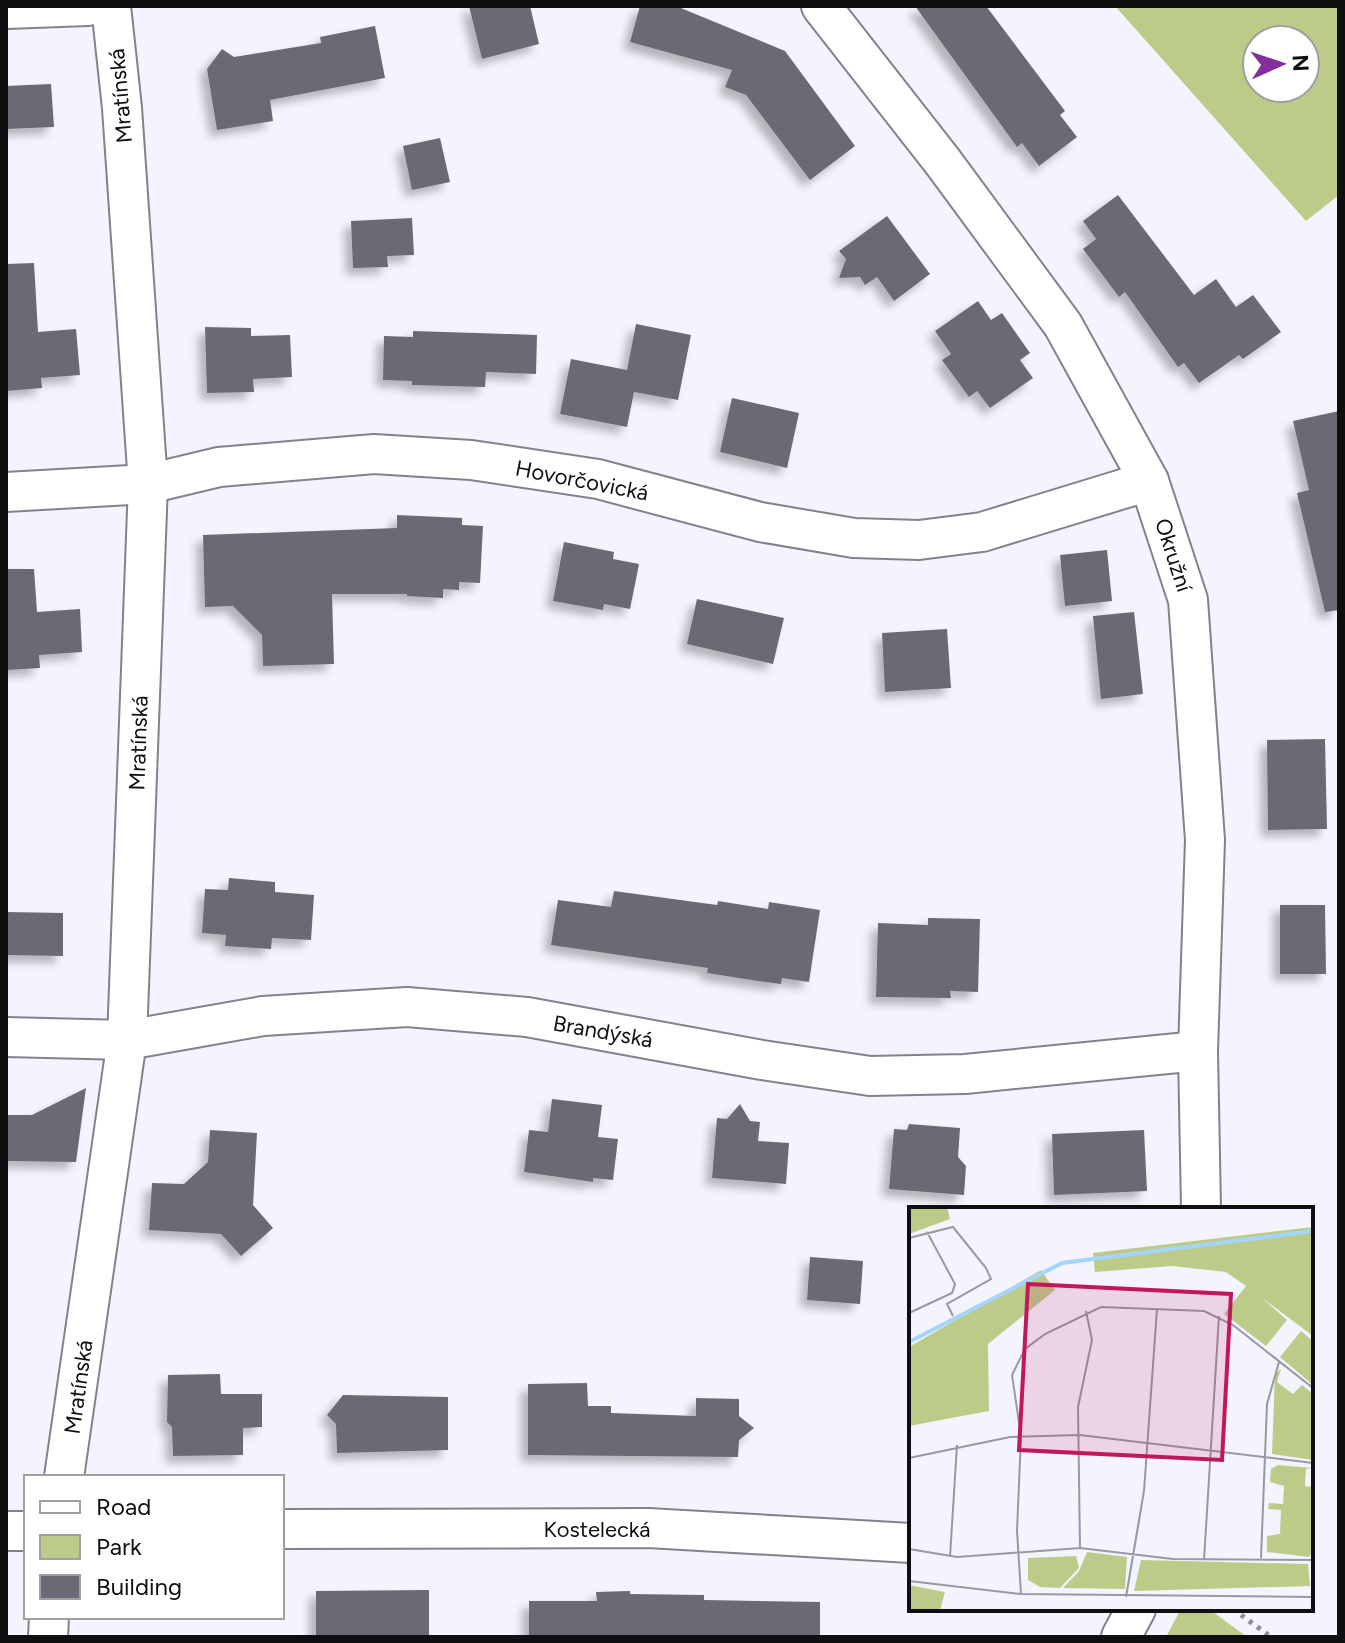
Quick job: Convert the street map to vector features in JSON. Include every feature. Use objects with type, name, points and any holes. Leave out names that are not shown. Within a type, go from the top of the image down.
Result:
[{"type":"street","points":[[6,9],[88,6]]},
{"type":"street","name":"Mratínská","points":[[64,1475],[127,1040],[148,484],[122,108],[111,6]]},
{"type":"street","name":"Okružní","points":[[821,6],[943,162],[1063,325],[1149,481],[1188,600],[1205,840],[1198,1051],[1201,1207]]},
{"type":"street","name":"Hovorčovická","points":[[6,492],[148,484],[219,467],[374,454],[471,460],[598,479],[760,522],[854,538],[919,540],[982,532],[1149,481]]},
{"type":"street","name":"Brandýská","points":[[6,1037],[127,1040],[263,1016],[407,1007],[527,1017],[762,1060],[870,1076],[965,1074],[1198,1051]]},
{"type":"street","name":"Kostelecká","points":[[284,1529],[648,1528],[909,1543]]},
{"type":"street","points":[[1121,1637],[1135,1611]]},
{"type":"path","points":[[1236,1611],[1271,1637]]},
{"type":"green space","points":[[1115,6],[1339,6],[1339,195],[1306,221]]},
{"type":"green space","points":[[1180,1611],[1212,1611],[1247,1637],[1166,1637]]},
{"type":"building","points":[[469,6],[530,6],[539,44],[482,59]]},
{"type":"building","points":[[640,6],[676,6],[785,51],[855,146],[810,180],[746,95],[725,87],[732,70],[630,42]]},
{"type":"building","points":[[915,6],[986,6],[1065,111],[1060,115],[1077,137],[1039,166],[1022,143],[1017,147]]},
{"type":"building","points":[[375,26],[385,78],[270,100],[273,121],[217,130],[207,69],[222,49],[234,57],[321,43],[320,37]]},
{"type":"building","points":[[51,84],[54,127],[6,129],[6,86]]},
{"type":"building","points":[[440,138],[450,182],[412,190],[403,146]]},
{"type":"building","points":[[1118,195],[1194,295],[1216,279],[1236,307],[1253,295],[1281,332],[1243,359],[1239,355],[1199,383],[1184,363],[1178,367],[1125,292],[1119,297],[1083,249],[1096,239],[1083,221]]},
{"type":"building","points":[[887,216],[930,274],[894,301],[877,277],[865,285],[860,277],[839,278],[846,259],[839,251]]},
{"type":"building","points":[[412,218],[414,255],[387,256],[388,267],[353,268],[351,221]]},
{"type":"building","points":[[34,263],[38,332],[76,329],[80,375],[41,378],[42,388],[6,391],[6,264]]},
{"type":"building","points":[[978,301],[991,320],[1002,313],[1030,353],[1020,360],[1033,378],[990,408],[977,391],[969,397],[942,360],[951,354],[935,331]]},
{"type":"building","points":[[636,324],[691,335],[678,400],[634,392],[627,427],[560,414],[571,359],[627,370]]},
{"type":"building","points":[[205,327],[251,328],[251,336],[290,335],[292,377],[253,379],[254,392],[207,393]]},
{"type":"building","points":[[413,331],[537,335],[536,374],[486,372],[485,387],[412,385],[412,381],[383,380],[384,336],[413,337]]},
{"type":"building","points":[[732,398],[799,413],[787,468],[720,452]]},
{"type":"building","points":[[1339,411],[1339,610],[1325,612],[1297,493],[1309,490],[1293,421]]},
{"type":"building","points":[[397,515],[462,518],[462,525],[483,526],[480,583],[459,582],[459,590],[443,589],[443,598],[407,594],[332,594],[334,664],[263,666],[262,635],[233,606],[205,607],[203,535],[397,528]]},
{"type":"building","points":[[564,542],[614,552],[613,559],[639,564],[630,609],[604,604],[603,610],[553,601]]},
{"type":"building","points":[[1107,550],[1112,601],[1065,606],[1060,555]]},
{"type":"building","points":[[6,569],[34,569],[37,612],[80,609],[82,652],[39,655],[40,668],[6,670]]},
{"type":"building","points":[[697,599],[784,618],[773,664],[687,644]]},
{"type":"building","points":[[1134,612],[1143,694],[1101,699],[1093,616]]},
{"type":"building","points":[[947,629],[951,688],[885,692],[882,633]]},
{"type":"building","points":[[1325,739],[1327,829],[1268,830],[1267,740]]},
{"type":"building","points":[[229,878],[275,882],[275,892],[314,895],[311,940],[272,938],[271,949],[225,946],[226,935],[202,933],[205,889],[228,890]]},
{"type":"building","points":[[614,891],[717,905],[718,901],[768,909],[769,902],[820,910],[809,982],[782,978],[781,984],[758,981],[707,973],[708,968],[551,945],[558,900],[611,907]]},
{"type":"building","points":[[1280,905],[1325,905],[1326,974],[1280,974]]},
{"type":"building","points":[[6,912],[63,913],[63,956],[6,955]]},
{"type":"building","points":[[928,918],[980,919],[978,992],[950,991],[951,998],[876,997],[878,923],[928,925]]},
{"type":"building","points":[[86,1088],[76,1162],[6,1161],[6,1115],[32,1115]]},
{"type":"building","points":[[552,1099],[602,1105],[598,1137],[618,1139],[613,1180],[593,1178],[593,1182],[524,1172],[529,1130],[548,1132]]},
{"type":"building","points":[[740,1104],[750,1121],[760,1122],[758,1141],[789,1143],[786,1184],[712,1178],[717,1118],[727,1119]]},
{"type":"building","points":[[909,1124],[960,1128],[958,1157],[966,1166],[964,1195],[889,1189],[894,1129],[907,1130]]},
{"type":"building","points":[[210,1130],[257,1133],[253,1205],[273,1228],[241,1256],[221,1234],[149,1230],[152,1183],[184,1184],[208,1162]]},
{"type":"building","points":[[1144,1130],[1147,1191],[1054,1195],[1052,1134]]},
{"type":"building","points":[[810,1257],[863,1261],[860,1304],[807,1300]]},
{"type":"building","points":[[220,1374],[221,1394],[262,1394],[262,1427],[243,1428],[243,1455],[173,1456],[172,1427],[167,1422],[168,1375]]},
{"type":"building","points":[[587,1383],[588,1406],[611,1406],[611,1413],[696,1416],[696,1398],[739,1399],[739,1416],[754,1428],[739,1440],[738,1457],[528,1455],[528,1384]]},
{"type":"building","points":[[343,1395],[448,1397],[448,1450],[337,1453],[336,1424],[327,1415]]},
{"type":"building","points":[[429,1590],[429,1637],[316,1637],[316,1591]]},
{"type":"building","points":[[630,1591],[630,1594],[704,1595],[704,1600],[820,1602],[820,1637],[529,1637],[529,1601],[597,1601],[596,1592]]}]
